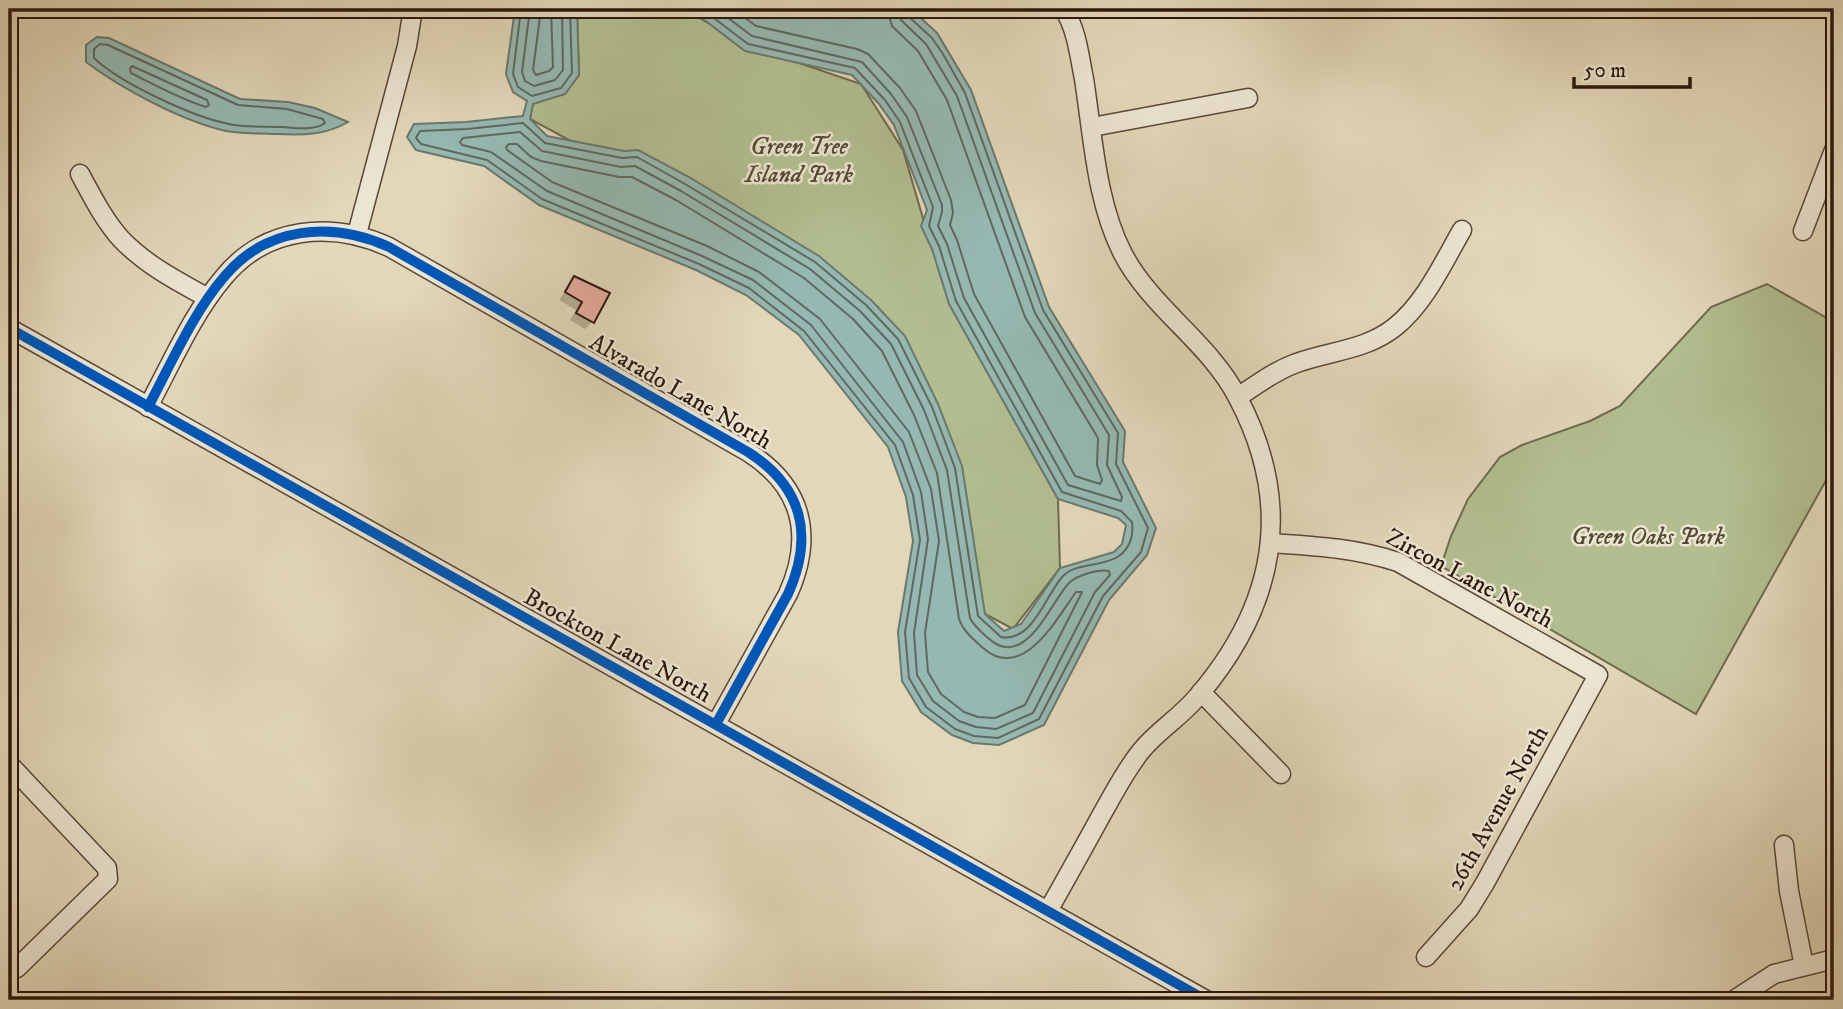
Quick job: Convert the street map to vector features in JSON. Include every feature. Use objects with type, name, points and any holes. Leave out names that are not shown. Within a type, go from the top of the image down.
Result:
[{"type":"street","points":[[357,234],[407,46],[413,9]]},
{"type":"street","points":[[1048,911],[1140,752],[1201,692],[1223,666],[1245,627],[1262,586],[1271,543],[1265,468],[1254,432],[1238,397],[1223,373],[1143,284],[1123,254],[1110,221],[1073,24],[1064,9]]},
{"type":"street","points":[[1092,127],[1248,98]]},
{"type":"street","points":[[1803,231],[1834,150]]},
{"type":"street","points":[[80,174],[104,216],[121,238],[165,274],[208,298]]},
{"type":"street","name":"Alvarado Lane North","points":[[148,407],[208,298],[225,275],[246,255],[299,232],[327,230],[357,234],[390,247],[736,445],[768,465],[783,483],[794,503],[801,526],[802,549],[798,572],[716,724]]},
{"type":"street","points":[[1238,397],[1276,372],[1297,363],[1346,350],[1393,329],[1419,301],[1462,230]]},
{"type":"street","name":"Brockton Lane North","points":[[11,335],[148,407],[1206,1000]]},
{"type":"street","name":"Zircon Lane North","points":[[1271,543],[1336,547],[1368,552],[1398,562],[1598,675]]},
{"type":"street","name":"26th Avenue North","points":[[1426,957],[1469,909],[1485,883],[1598,675]]},
{"type":"street","points":[[1201,692],[1280,774]]},
{"type":"street","points":[[9,764],[107,868],[108,879],[17,968],[9,970]]},
{"type":"street","points":[[1784,845],[1804,966]]},
{"type":"street","points":[[1734,1000],[1773,974],[1834,960]]},
{"type":"green space","name":"Green Tree Island Park","points":[[577,9],[685,9],[708,23],[796,62],[861,84],[903,150],[932,249],[969,339],[1058,499],[1060,568],[1013,629],[985,614],[878,307],[530,119],[533,103],[565,94],[579,75]]},
{"type":"green space","name":"Green Oaks Park","points":[[1767,284],[1834,322],[1834,466],[1696,714],[1441,566],[1468,499],[1500,457],[1522,445],[1590,421],[1620,406],[1711,307]]},
{"type":"water","points":[[515,9],[577,9],[579,75],[565,94],[533,104],[530,119],[547,136],[624,151],[638,150],[689,177],[819,256],[871,300],[905,336],[938,404],[962,466],[985,614],[1004,631],[1021,624],[1060,568],[1114,552],[1122,544],[1126,525],[1118,518],[1058,499],[949,304],[932,249],[921,226],[927,210],[894,125],[879,104],[852,75],[745,51],[690,9],[911,9],[937,33],[971,90],[1049,307],[1125,431],[1123,462],[1156,528],[1147,555],[1109,600],[1044,725],[999,745],[973,743],[952,735],[921,712],[902,681],[898,632],[913,541],[906,497],[888,447],[799,335],[746,295],[696,270],[539,205],[484,166],[416,150],[407,137],[414,124],[523,116],[527,101],[513,92],[506,74]]},
{"type":"water","points":[[97,37],[109,38],[240,99],[288,102],[315,108],[348,122],[330,130],[304,134],[238,133],[191,120],[153,103],[86,62],[86,45]]},
{"type":"building","points":[[574,276],[610,293],[594,323],[576,313],[582,302],[565,292]]},
{"type":"cycle path","points":[[148,407],[202,306],[224,277],[259,247],[301,233],[323,232],[345,234],[389,247],[748,452],[767,466],[792,497],[801,533],[796,573],[788,594],[716,724]]},
{"type":"cycle path","points":[[9,328],[1206,1000]]}]
